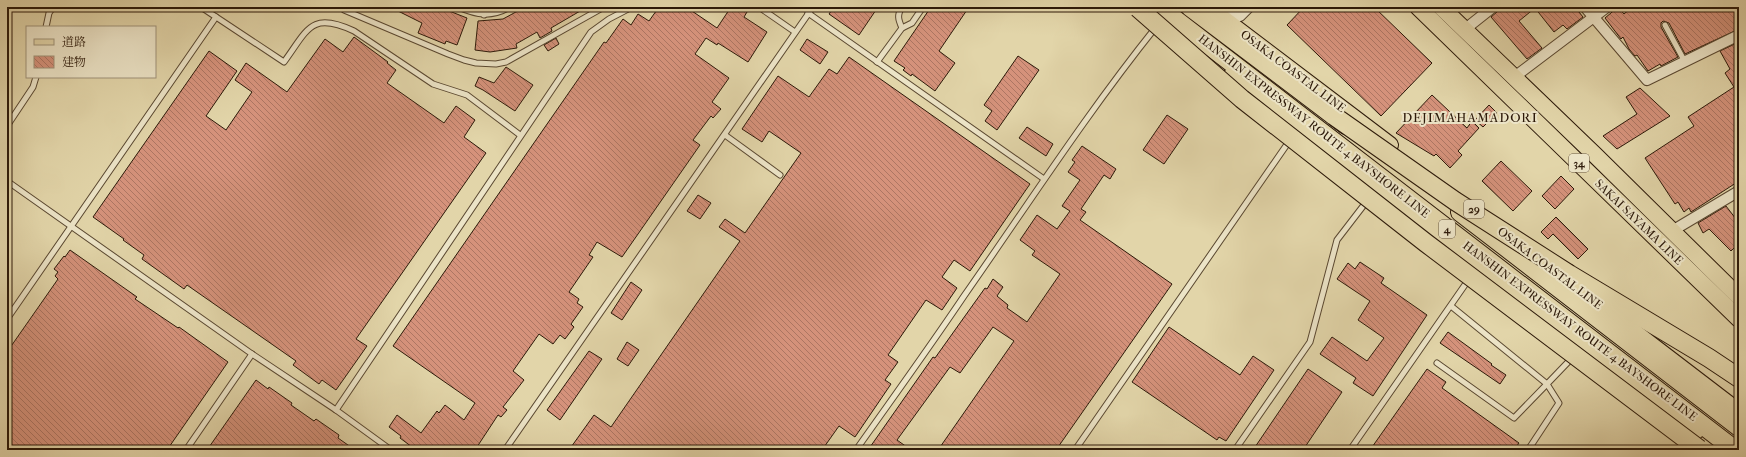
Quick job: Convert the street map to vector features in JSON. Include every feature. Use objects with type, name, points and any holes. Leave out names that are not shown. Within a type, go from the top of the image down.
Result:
[{"type":"highway","points":[[1137,7],[1248,103],[1426,243],[1699,450]]},
{"type":"highway","name":"HANSHIN EXPRESSWAY ROUTE 4 BAYSHORE LINE","points":[[1190,7],[1739,427]]},
{"type":"highway","name":"HANSHIN EXPRESSWAY ROUTE 4 BAYSHORE LINE","points":[[1160,14],[1735,450]]},
{"type":"highway","points":[[1334,116],[1455,201],[1569,274],[1709,358],[1739,378]]},
{"type":"main road","points":[[1146,7],[1160,14],[1244,89],[1297,130],[1582,347],[1721,450]]},
{"type":"main road","name":"OSAKA COASTAL LINE","points":[[1208,7],[1739,412]]},
{"type":"main road","name":"SAKAI SAYAMA LINE","points":[[1418,7],[1739,319]]},
{"type":"main road","name":"SAKAI SAYAMA LINE","points":[[1441,7],[1513,78],[1595,155],[1739,297]]},
{"type":"street","points":[[1223,7],[1236,17],[1240,16],[1249,7]]},
{"type":"street","points":[[1464,30],[1493,7]]},
{"type":"street","points":[[1585,7],[1647,80],[1739,35]]},
{"type":"street","points":[[1513,78],[1607,7]]},
{"type":"street","points":[[1672,232],[1739,191]]},
{"type":"lane","points":[[46,26],[50,13],[54,7]]},
{"type":"lane","points":[[201,7],[284,62],[309,28],[317,23],[326,21],[340,24],[354,31],[433,84],[467,95],[520,135]]},
{"type":"lane","points":[[345,7],[344,10],[448,54],[464,60],[486,64],[506,62],[604,7]]},
{"type":"lane","points":[[458,7],[472,13],[484,15],[494,14],[510,7]]},
{"type":"lane","points":[[484,15],[485,7]]},
{"type":"lane","points":[[336,410],[520,135],[591,32],[609,19],[632,7]]},
{"type":"lane","points":[[759,7],[795,32]]},
{"type":"lane","points":[[505,450],[813,7]]},
{"type":"lane","points":[[902,7],[898,13],[898,21],[902,28]]},
{"type":"lane","points":[[877,62],[902,28],[912,23],[923,7]]},
{"type":"lane","points":[[808,13],[1044,179]]},
{"type":"lane","points":[[856,450],[964,297],[1044,179],[1126,65],[1160,14]]},
{"type":"lane","points":[[7,319],[216,16]]},
{"type":"lane","points":[[1665,25],[1684,62]]},
{"type":"lane","points":[[7,126],[33,87],[36,78]]},
{"type":"lane","points":[[1075,450],[1297,130]]},
{"type":"lane","points":[[725,135],[780,175]]},
{"type":"lane","points":[[7,181],[252,354],[336,410],[391,450]]},
{"type":"lane","points":[[1235,450],[1310,342],[1337,240],[1376,189]]},
{"type":"lane","points":[[1350,450],[1478,267]]},
{"type":"lane","points":[[1451,306],[1547,384],[1559,403],[1528,450]]},
{"type":"lane","points":[[1437,363],[1514,418],[1582,347]]},
{"type":"lane","points":[[186,450],[252,354]]},
{"type":"building","points":[[390,7],[439,7],[467,18],[457,45],[446,41],[445,44],[418,33],[422,23]]},
{"type":"building","points":[[525,7],[587,7],[551,28],[552,31],[540,38],[537,32],[516,44],[517,48],[490,52],[475,50],[478,21],[503,19]]},
{"type":"building","points":[[659,7],[686,7],[717,28],[731,7],[740,7],[747,12],[744,17],[767,32],[748,62],[718,43],[717,45],[706,38],[695,54],[729,78],[712,102],[721,109],[713,118],[711,116],[693,140],[700,145],[622,257],[597,242],[589,255],[593,257],[569,292],[579,299],[577,303],[583,307],[571,324],[574,327],[565,339],[560,335],[553,344],[539,334],[513,371],[524,380],[503,407],[507,410],[501,417],[498,415],[475,450],[416,450],[400,438],[401,436],[389,427],[397,415],[421,433],[437,411],[439,413],[445,405],[464,420],[475,403],[393,346],[604,42],[606,43],[623,19],[631,25],[638,14],[649,21]]},
{"type":"building","points":[[834,7],[878,7],[859,35],[829,14]]},
{"type":"building","points":[[931,7],[969,7],[939,51],[955,63],[935,91],[912,74],[911,76],[903,70],[905,68],[894,61]]},
{"type":"building","points":[[1304,7],[1374,7],[1432,63],[1381,116],[1287,25]]},
{"type":"building","points":[[1499,7],[1575,7],[1583,17],[1567,29],[1563,25],[1554,32],[1535,8],[1519,21],[1542,48],[1527,59],[1491,17],[1497,12]]},
{"type":"building","points":[[1618,7],[1624,14],[1632,7],[1739,7],[1739,29],[1685,54],[1669,23],[1663,21],[1661,23],[1661,27],[1678,57],[1661,66],[1660,64],[1648,71],[1637,55],[1635,56],[1629,49],[1623,37],[1621,39],[1605,18]]},
{"type":"building","points":[[354,37],[388,62],[387,63],[396,70],[387,83],[444,123],[456,106],[475,120],[464,137],[486,153],[356,339],[367,346],[336,390],[322,380],[319,384],[293,365],[296,361],[187,285],[184,289],[142,259],[144,255],[93,217],[209,51],[237,71],[206,116],[226,130],[252,92],[235,80],[246,63],[287,92],[325,39],[343,52]]},
{"type":"building","points":[[556,38],[559,44],[548,51],[544,45]]},
{"type":"building","points":[[807,39],[828,52],[820,64],[800,50]]},
{"type":"building","points":[[1739,42],[1739,181],[1691,212],[1689,208],[1684,212],[1678,202],[1675,204],[1645,158],[1694,126],[1688,117],[1734,87],[1725,73],[1730,69],[1720,51]]},
{"type":"building","points":[[1018,56],[1039,70],[997,130],[985,121],[992,111],[984,105]]},
{"type":"building","points":[[849,57],[1030,184],[970,271],[954,260],[942,277],[957,288],[942,310],[926,300],[888,355],[898,362],[885,380],[891,384],[855,437],[839,426],[822,450],[569,450],[594,415],[611,427],[740,241],[719,227],[725,219],[745,233],[801,153],[769,131],[762,142],[742,129],[778,76],[809,97],[829,69],[837,74]]},
{"type":"building","points":[[506,67],[533,85],[515,111],[475,86],[479,77],[494,83]]},
{"type":"building","points":[[1640,88],[1670,116],[1617,149],[1603,136],[1637,114],[1626,97]]},
{"type":"building","points":[[1432,95],[1467,128],[1472,121],[1479,128],[1458,151],[1462,155],[1450,168],[1436,154],[1434,156],[1396,133]]},
{"type":"building","points":[[1489,105],[1497,113],[1483,127],[1475,120]]},
{"type":"building","points":[[1167,115],[1188,129],[1164,164],[1143,150]]},
{"type":"building","points":[[1027,127],[1053,144],[1046,156],[1019,138]]},
{"type":"building","points":[[1082,146],[1116,169],[1110,179],[1104,175],[1081,209],[1086,212],[1080,220],[1172,284],[1056,450],[938,450],[1014,341],[993,327],[960,373],[950,367],[897,440],[911,450],[868,450],[933,357],[935,358],[993,279],[1003,287],[997,296],[1008,305],[1007,308],[1027,322],[1060,274],[1032,255],[1035,251],[1020,240],[1037,215],[1057,229],[1070,211],[1062,206],[1080,180],[1068,172],[1075,162],[1072,160]]},
{"type":"building","points":[[1501,161],[1532,191],[1513,211],[1482,181]]},
{"type":"building","points":[[1561,176],[1574,189],[1555,209],[1542,196]]},
{"type":"building","points":[[698,195],[711,203],[700,219],[687,211]]},
{"type":"building","points":[[1726,206],[1739,223],[1739,243],[1731,251],[1709,229],[1703,233],[1698,223]]},
{"type":"building","points":[[1556,217],[1588,249],[1578,259],[1553,234],[1548,239],[1541,232]]},
{"type":"building","points":[[70,250],[137,297],[135,299],[178,328],[179,327],[228,362],[167,450],[7,450],[7,352],[58,279],[55,276],[58,272],[54,269]]},
{"type":"building","points":[[1360,262],[1384,278],[1381,283],[1427,315],[1373,396],[1353,383],[1356,378],[1320,354],[1332,337],[1367,361],[1384,338],[1358,320],[1370,301],[1337,279],[1348,263],[1355,269]]},
{"type":"building","points":[[631,282],[642,290],[622,320],[611,313]]},
{"type":"building","points":[[1169,327],[1240,375],[1253,356],[1274,370],[1226,441],[1219,437],[1217,440],[1132,382]]},
{"type":"building","points":[[1448,332],[1506,375],[1500,384],[1440,343]]},
{"type":"building","points":[[627,342],[639,350],[628,366],[617,359]]},
{"type":"building","points":[[589,351],[602,359],[560,420],[547,410]]},
{"type":"building","points":[[1308,369],[1342,392],[1303,450],[1253,450]]},
{"type":"building","points":[[1427,369],[1446,382],[1442,388],[1519,443],[1514,450],[1370,450]]},
{"type":"building","points":[[256,380],[292,403],[291,405],[314,421],[316,419],[339,435],[338,438],[355,450],[207,450]]},
{"type":"district","name":"DEJIMAHAMADORI","points":[[1470,117]]}]
